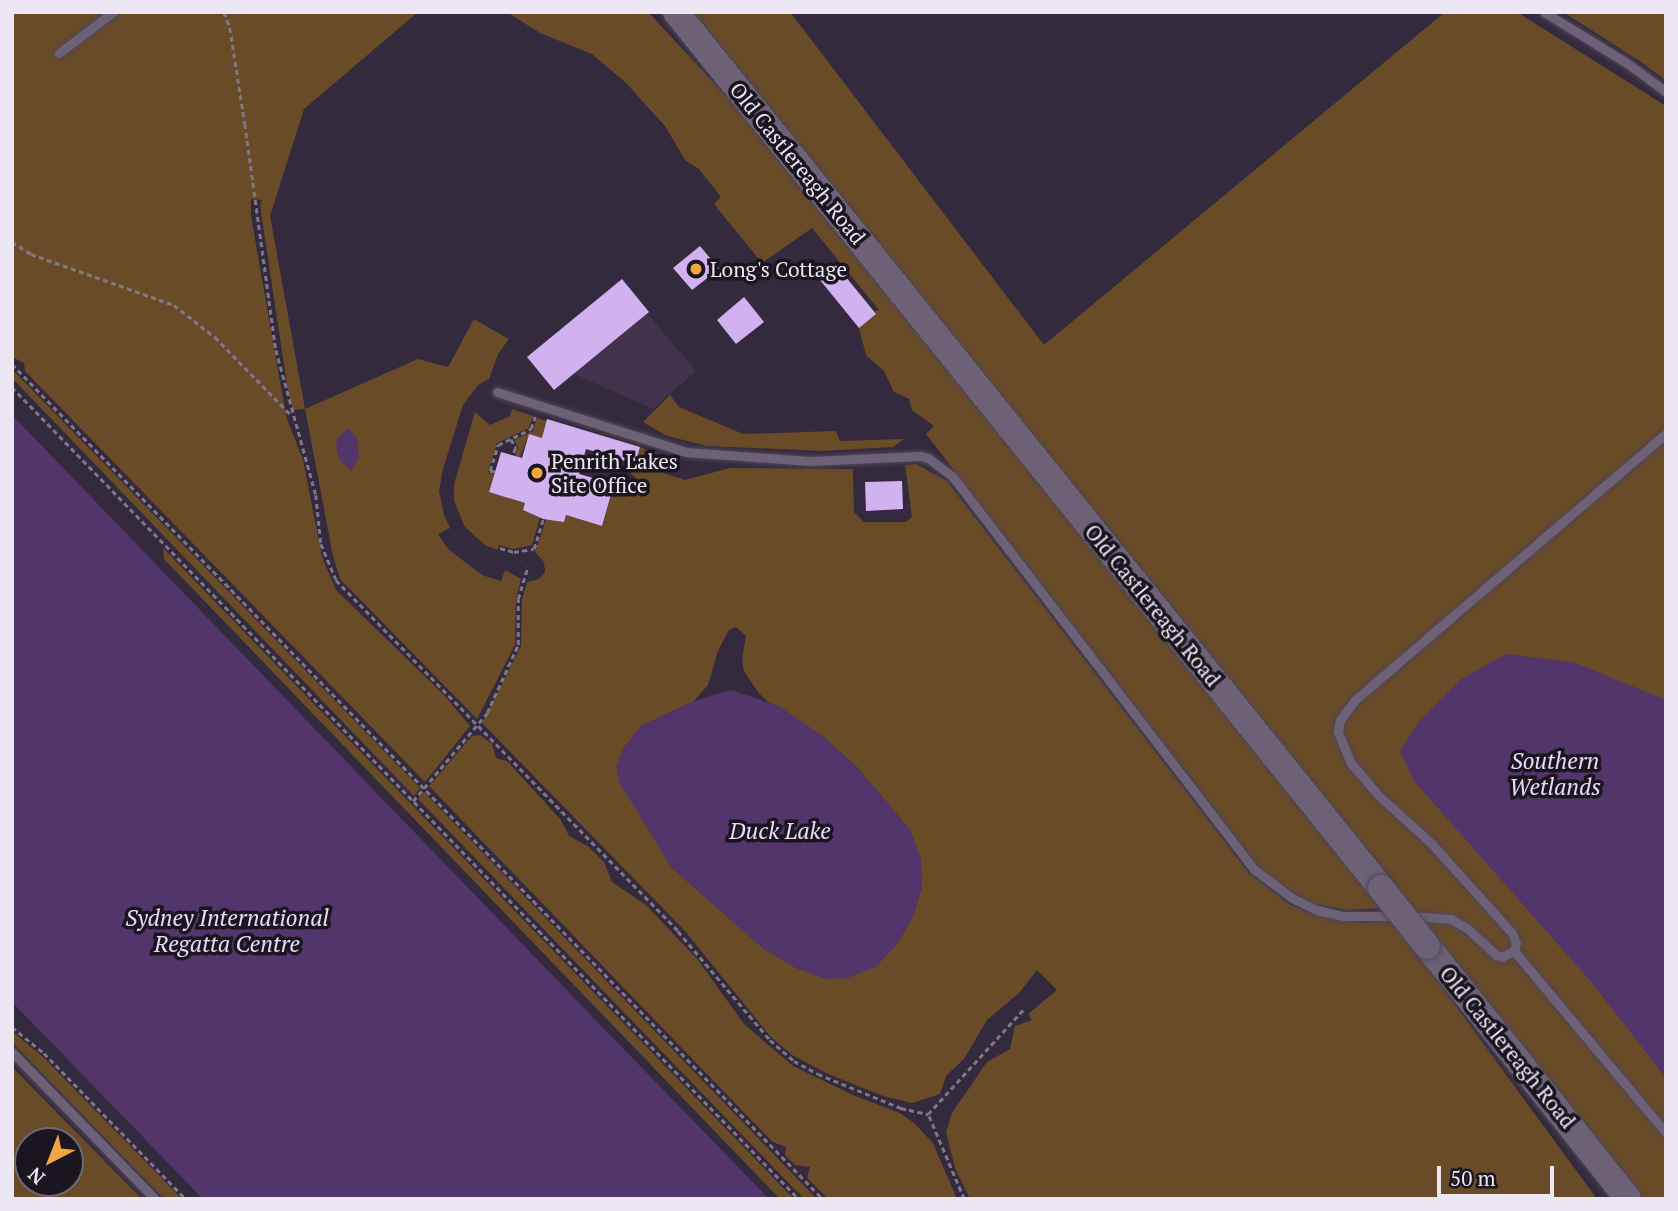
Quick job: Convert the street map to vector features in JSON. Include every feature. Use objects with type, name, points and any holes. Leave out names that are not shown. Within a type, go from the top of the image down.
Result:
[{"type":"street","name":"Old Castlereagh Road","points":[[676,12],[1628,1199]]},
{"type":"lane","points":[[59,53],[113,12]]},
{"type":"lane","points":[[1544,12],[1627,63],[1666,92]]},
{"type":"lane","points":[[497,392],[686,452],[810,461],[921,456],[928,458],[953,477],[1255,870],[1273,885],[1317,911],[1344,916],[1451,919],[1468,929],[1496,955],[1503,957],[1514,951],[1517,943],[1512,933],[1432,844],[1378,795],[1351,763],[1338,732],[1340,720],[1355,700],[1666,433]]},
{"type":"lane","points":[[1514,951],[1666,1133]]},
{"type":"lane","points":[[12,1052],[155,1199]]},
{"type":"path","points":[[224,12],[230,28],[245,124],[276,350],[316,495],[321,544],[336,580],[688,941],[750,1020],[770,1040],[794,1061],[818,1074],[901,1108],[928,1114]]},
{"type":"path","points":[[12,242],[31,254],[174,305],[215,337],[293,416]]},
{"type":"path","points":[[12,364],[425,786],[823,1199]]},
{"type":"path","points":[[12,387],[799,1199]]},
{"type":"path","points":[[495,472],[490,471],[498,445],[531,429],[535,417]]},
{"type":"path","points":[[511,439],[516,448],[513,455]]},
{"type":"path","points":[[500,548],[514,551],[534,549],[543,519]]},
{"type":"path","points":[[413,800],[487,713],[518,645],[518,599],[528,567]]},
{"type":"path","points":[[928,1114],[1023,1010]]},
{"type":"path","points":[[12,1027],[44,1053],[186,1199]]},
{"type":"path","points":[[928,1114],[964,1199]]},
{"type":"shaded area","points":[[12,12],[106,12],[61,56],[120,12],[418,12],[304,109],[270,216],[305,409],[293,410],[287,385],[260,205],[262,200],[251,199],[251,216],[287,419],[303,460],[322,557],[336,590],[444,695],[470,726],[425,782],[25,371],[24,363],[12,357]]},
{"type":"shaded area","points":[[507,12],[648,12],[743,114],[1383,908],[1347,910],[1314,904],[1285,888],[1260,868],[926,434],[934,426],[912,410],[909,399],[894,392],[884,371],[866,355],[859,328],[870,313],[879,310],[812,228],[762,263],[714,204],[721,197],[699,169],[685,160],[665,126],[626,83],[592,54],[540,33]]},
{"type":"shaded area","points":[[693,12],[790,12],[1044,345],[1445,12],[1517,12],[1666,106],[1666,788],[1593,984],[1619,1017],[1666,1047],[1666,1199],[1644,1199]]},
{"type":"shaded area","points":[[1563,12],[1666,12],[1666,81],[1641,62]]},
{"type":"shaded area","points":[[647,313],[696,371],[653,409],[574,374]]},
{"type":"shaded area","points":[[474,319],[509,339],[498,354],[489,379],[478,385],[463,405],[439,491],[450,528],[438,534],[448,549],[482,575],[501,581],[505,570],[521,579],[516,599],[515,645],[477,719],[340,579],[333,556],[305,409],[418,359],[448,367]]},
{"type":"shaded area","points":[[12,369],[420,788],[414,796],[12,378]]},
{"type":"shaded area","points":[[670,395],[679,407],[743,434],[836,431],[840,441],[904,439],[893,447],[823,451],[707,446],[667,436],[643,422]]},
{"type":"shaded area","points":[[512,409],[533,416],[529,428],[497,443],[488,472],[494,474],[489,492],[525,503],[523,510],[540,518],[532,545],[514,549],[499,545],[498,550],[485,545],[465,527],[454,501],[454,484],[475,412],[490,425],[510,416]]},
{"type":"shaded area","points":[[537,418],[547,421],[543,435],[545,439],[529,434],[520,457],[515,456],[518,448],[514,440],[533,431]]},
{"type":"shaded area","points":[[640,447],[659,455],[654,470],[685,480],[730,468],[853,469],[854,512],[864,522],[906,522],[912,517],[905,465],[916,464],[947,481],[1249,873],[1289,904],[1312,914],[1361,923],[1393,920],[1597,1199],[970,1199],[955,1168],[946,1132],[952,1113],[987,1062],[1010,1049],[1015,1026],[1032,1020],[1028,1014],[1057,990],[1037,970],[1020,992],[987,1020],[964,1059],[946,1076],[940,1094],[912,1103],[883,1096],[828,1074],[792,1055],[770,1036],[685,931],[482,723],[521,646],[522,600],[527,582],[539,579],[545,572],[544,562],[535,552],[546,520],[566,515],[602,526],[613,489],[631,487],[637,479],[631,474]],"holes":[[[736,627],[746,636],[742,659],[744,671],[758,692],[767,701],[821,735],[857,767],[910,830],[921,860],[922,887],[913,916],[897,944],[798,969],[764,949],[671,867],[641,726],[694,701],[708,685],[718,651],[729,630]]]},
{"type":"shaded area","points":[[163,548],[794,1199],[780,1199],[164,559]]},
{"type":"shaded area","points":[[480,735],[492,744],[496,758],[507,761],[561,820],[569,836],[589,847],[604,862],[612,882],[646,905],[698,960],[744,1024],[793,1066],[853,1095],[900,1113],[914,1123],[933,1143],[957,1199],[828,1199],[807,1178],[810,1167],[795,1165],[785,1155],[786,1147],[773,1142],[760,1129],[429,786],[472,736]]},
{"type":"shaded area","points":[[424,792],[817,1199],[804,1199],[418,799]]},
{"type":"shaded area","points":[[12,1031],[43,1057],[182,1199],[164,1199],[12,1042]]},
{"type":"shaded area","points":[[12,1067],[71,1127],[14,1127],[14,1197],[84,1197],[84,1140],[142,1199],[12,1199]]},
{"type":"water","name":"Sydney International Regatta Centre","points":[[12,415],[769,1199],[203,1199],[12,1002]]},
{"type":"water","points":[[349,428],[357,438],[359,457],[351,471],[339,459],[336,446],[338,437]]},
{"type":"water","name":"Southern Wetlands","points":[[1506,654],[1573,662],[1666,700],[1666,1078],[1593,984],[1414,781],[1400,751],[1418,723],[1461,679]]},
{"type":"water","name":"Duck Lake","points":[[731,690],[779,706],[821,735],[857,767],[910,830],[921,860],[922,887],[913,916],[897,944],[876,967],[847,978],[826,979],[798,969],[764,949],[671,867],[619,782],[616,766],[624,747],[641,726],[694,701]]},
{"type":"building","name":"Long's Cottage","points":[[700,246],[719,269],[692,290],[673,268]]},
{"type":"building","points":[[837,266],[876,314],[859,328],[820,280]]},
{"type":"building","points":[[622,279],[649,312],[554,390],[527,357]]},
{"type":"building","points":[[744,297],[764,322],[736,344],[717,320]]},
{"type":"building","name":"Penrith Lakes Site Office","points":[[547,419],[640,447],[635,464],[586,449],[579,474],[614,484],[602,526],[566,515],[564,522],[543,519],[523,510],[525,503],[489,492],[501,452],[522,458],[529,434],[542,438]]},
{"type":"building","points":[[902,481],[903,509],[866,511],[865,482]]},
{"type":"place","name":"Long's Cottage","points":[[696,269]]},
{"type":"place","name":"Penrith Lakes Site Office","points":[[537,473]]}]
